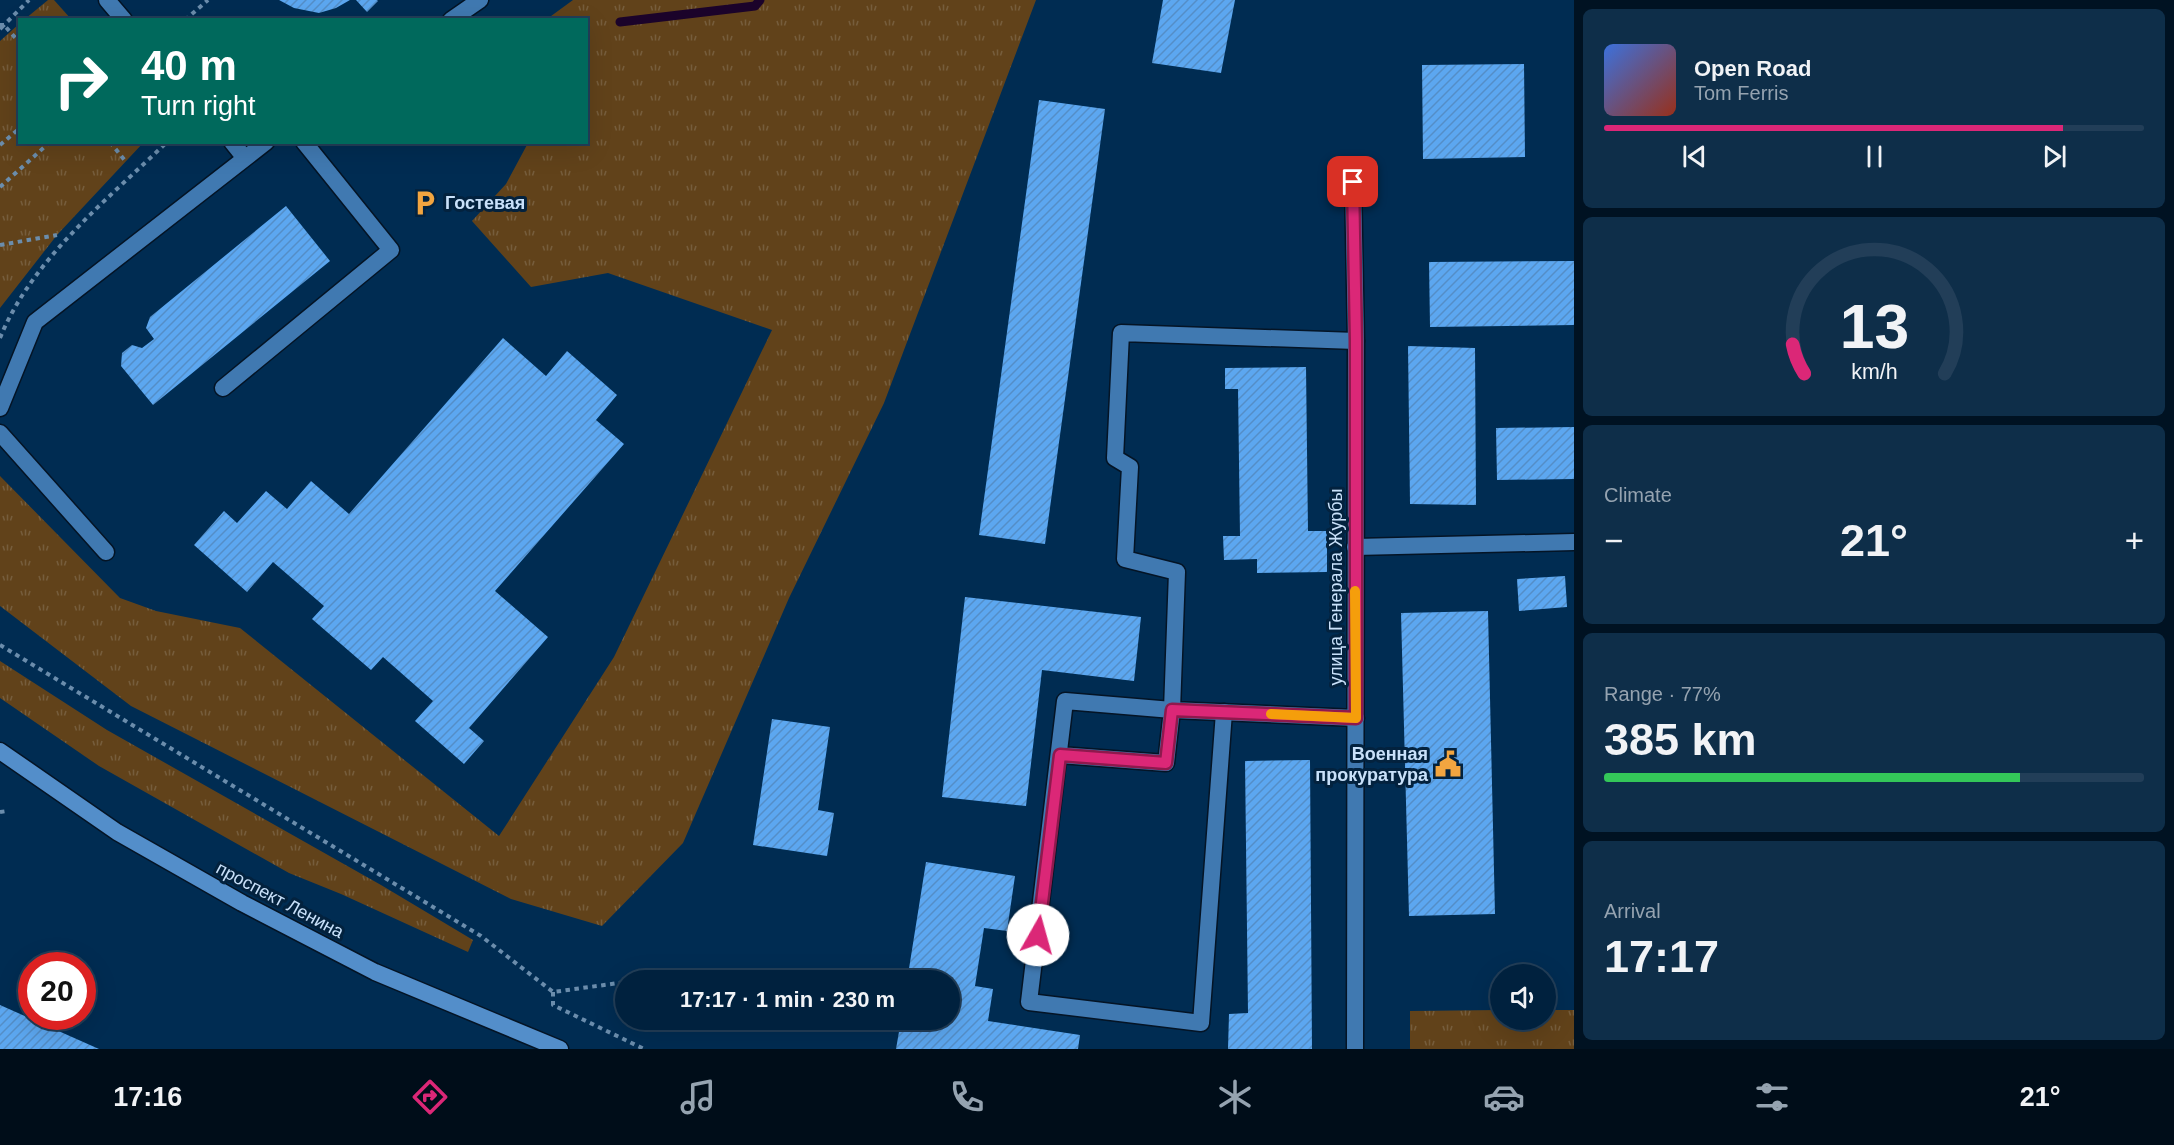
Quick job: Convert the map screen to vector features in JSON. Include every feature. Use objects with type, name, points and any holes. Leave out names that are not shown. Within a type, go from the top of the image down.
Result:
[{"type":"main road","name":"проспект Ленина","points":[[0,751],[117,832],[242,903],[375,972],[560,1049]]},
{"type":"street","points":[[107,0],[122,18]]},
{"type":"street","points":[[454,18],[480,0]]},
{"type":"street","points":[[234,144],[244,157]]},
{"type":"street","points":[[0,408],[35,322],[263,144]]},
{"type":"street","points":[[223,388],[392,250],[306,144]]},
{"type":"street","name":"улица Генерала Журбы","points":[[1353,182],[1356,341],[1355,1049]]},
{"type":"street","points":[[1060,755],[1166,763],[1172,710],[1177,572],[1125,559],[1130,467],[1115,458],[1121,333],[1356,341]]},
{"type":"street","points":[[0,433],[105,552]]},
{"type":"street","points":[[1355,547],[1574,542]]},
{"type":"street","points":[[1224,712],[1201,1023],[1029,1002],[1065,701],[1172,710],[1224,712],[1356,718]]},
{"type":"path","points":[[18,41],[1,26],[29,0]]},
{"type":"path","points":[[187,18],[208,0]]},
{"type":"path","points":[[0,145],[18,130]]},
{"type":"path","points":[[0,187],[48,144]]},
{"type":"path","points":[[112,144],[126,162]]},
{"type":"path","points":[[0,338],[11,310],[66,240],[165,144]]},
{"type":"path","points":[[0,245],[57,235]]},
{"type":"path","points":[[0,645],[481,936],[553,992],[615,984]]},
{"type":"path","points":[[0,812],[7,811]]},
{"type":"path","points":[[553,992],[553,1005],[644,1049]]},
{"type":"green space","points":[[48,0],[54,0],[70,18],[26,18]]},
{"type":"green space","points":[[573,0],[1036,0],[884,403],[789,598],[683,843],[602,926],[511,899],[131,706],[0,606],[0,476],[120,598],[156,611],[240,628],[499,836],[614,657],[772,330],[608,273],[531,287],[472,221],[506,184],[527,144],[588,144],[588,18],[548,18]]},
{"type":"green space","points":[[18,25],[18,144],[142,144],[57,235],[0,308],[0,41]]},
{"type":"green space","points":[[0,661],[107,730],[381,885],[473,940],[468,952],[289,873],[99,766],[0,698]]},
{"type":"green space","points":[[1490,1010],[1490,1030],[1556,1030],[1556,1010],[1574,1010],[1574,1049],[1410,1049],[1410,1011]]},
{"type":"building","points":[[279,0],[350,0],[336,8],[319,13],[294,8]]},
{"type":"building","points":[[356,0],[377,0],[378,1],[367,12]]},
{"type":"building","points":[[1163,0],[1235,0],[1221,73],[1152,63]]},
{"type":"building","points":[[1524,64],[1525,157],[1423,159],[1422,65]]},
{"type":"building","points":[[1039,100],[1105,109],[1045,544],[979,535]]},
{"type":"building","points":[[286,206],[330,261],[153,405],[121,366],[122,353],[132,345],[142,348],[154,339],[146,328],[150,317]]},
{"type":"building","points":[[1574,261],[1574,325],[1430,327],[1429,262]]},
{"type":"building","points":[[503,338],[546,376],[567,351],[617,395],[596,420],[624,444],[495,591],[548,637],[469,728],[484,741],[464,764],[415,721],[433,701],[383,657],[371,670],[312,619],[324,606],[273,562],[247,592],[194,545],[224,511],[237,523],[266,491],[287,509],[311,481],[349,514]]},
{"type":"building","points":[[1408,346],[1475,348],[1476,505],[1410,504]]},
{"type":"building","points":[[1306,367],[1308,531],[1327,531],[1327,572],[1257,573],[1257,559],[1224,560],[1223,536],[1240,536],[1238,389],[1225,389],[1225,368]]},
{"type":"building","points":[[1574,427],[1574,479],[1497,480],[1496,428]]},
{"type":"building","points":[[1565,576],[1567,607],[1519,611],[1517,579]]},
{"type":"building","points":[[965,597],[1141,617],[1134,681],[1042,670],[1026,806],[942,797]]},
{"type":"building","name":"Военная прокуратура","points":[[1488,611],[1495,914],[1409,916],[1401,613]]},
{"type":"building","points":[[772,719],[830,727],[818,810],[834,813],[827,856],[753,845]]},
{"type":"building","points":[[1310,760],[1312,1049],[1228,1049],[1229,1014],[1248,1013],[1245,761]]},
{"type":"building","points":[[926,862],[1015,876],[1007,931],[984,928],[975,986],[993,989],[988,1021],[1080,1035],[1078,1049],[896,1049],[899,1030],[960,1030],[960,970],[909,970]]},
{"type":"building","points":[[0,1005],[18,1013],[18,1030],[56,1030],[99,1049],[0,1049]]},
{"type":"waterway","points":[[620,22],[755,6],[760,0]]},
{"type":"slow traffic","points":[[1271,714],[1356,718],[1355,591]]},
{"type":"place","name":"Гостевая","points":[[425,203]]},
{"type":"place","name":"Военная прокуратура","points":[[1448,764]]},
{"type":"route","points":[[1038,935],[1060,755],[1166,763],[1172,710],[1356,718],[1356,341],[1353,182]]}]
